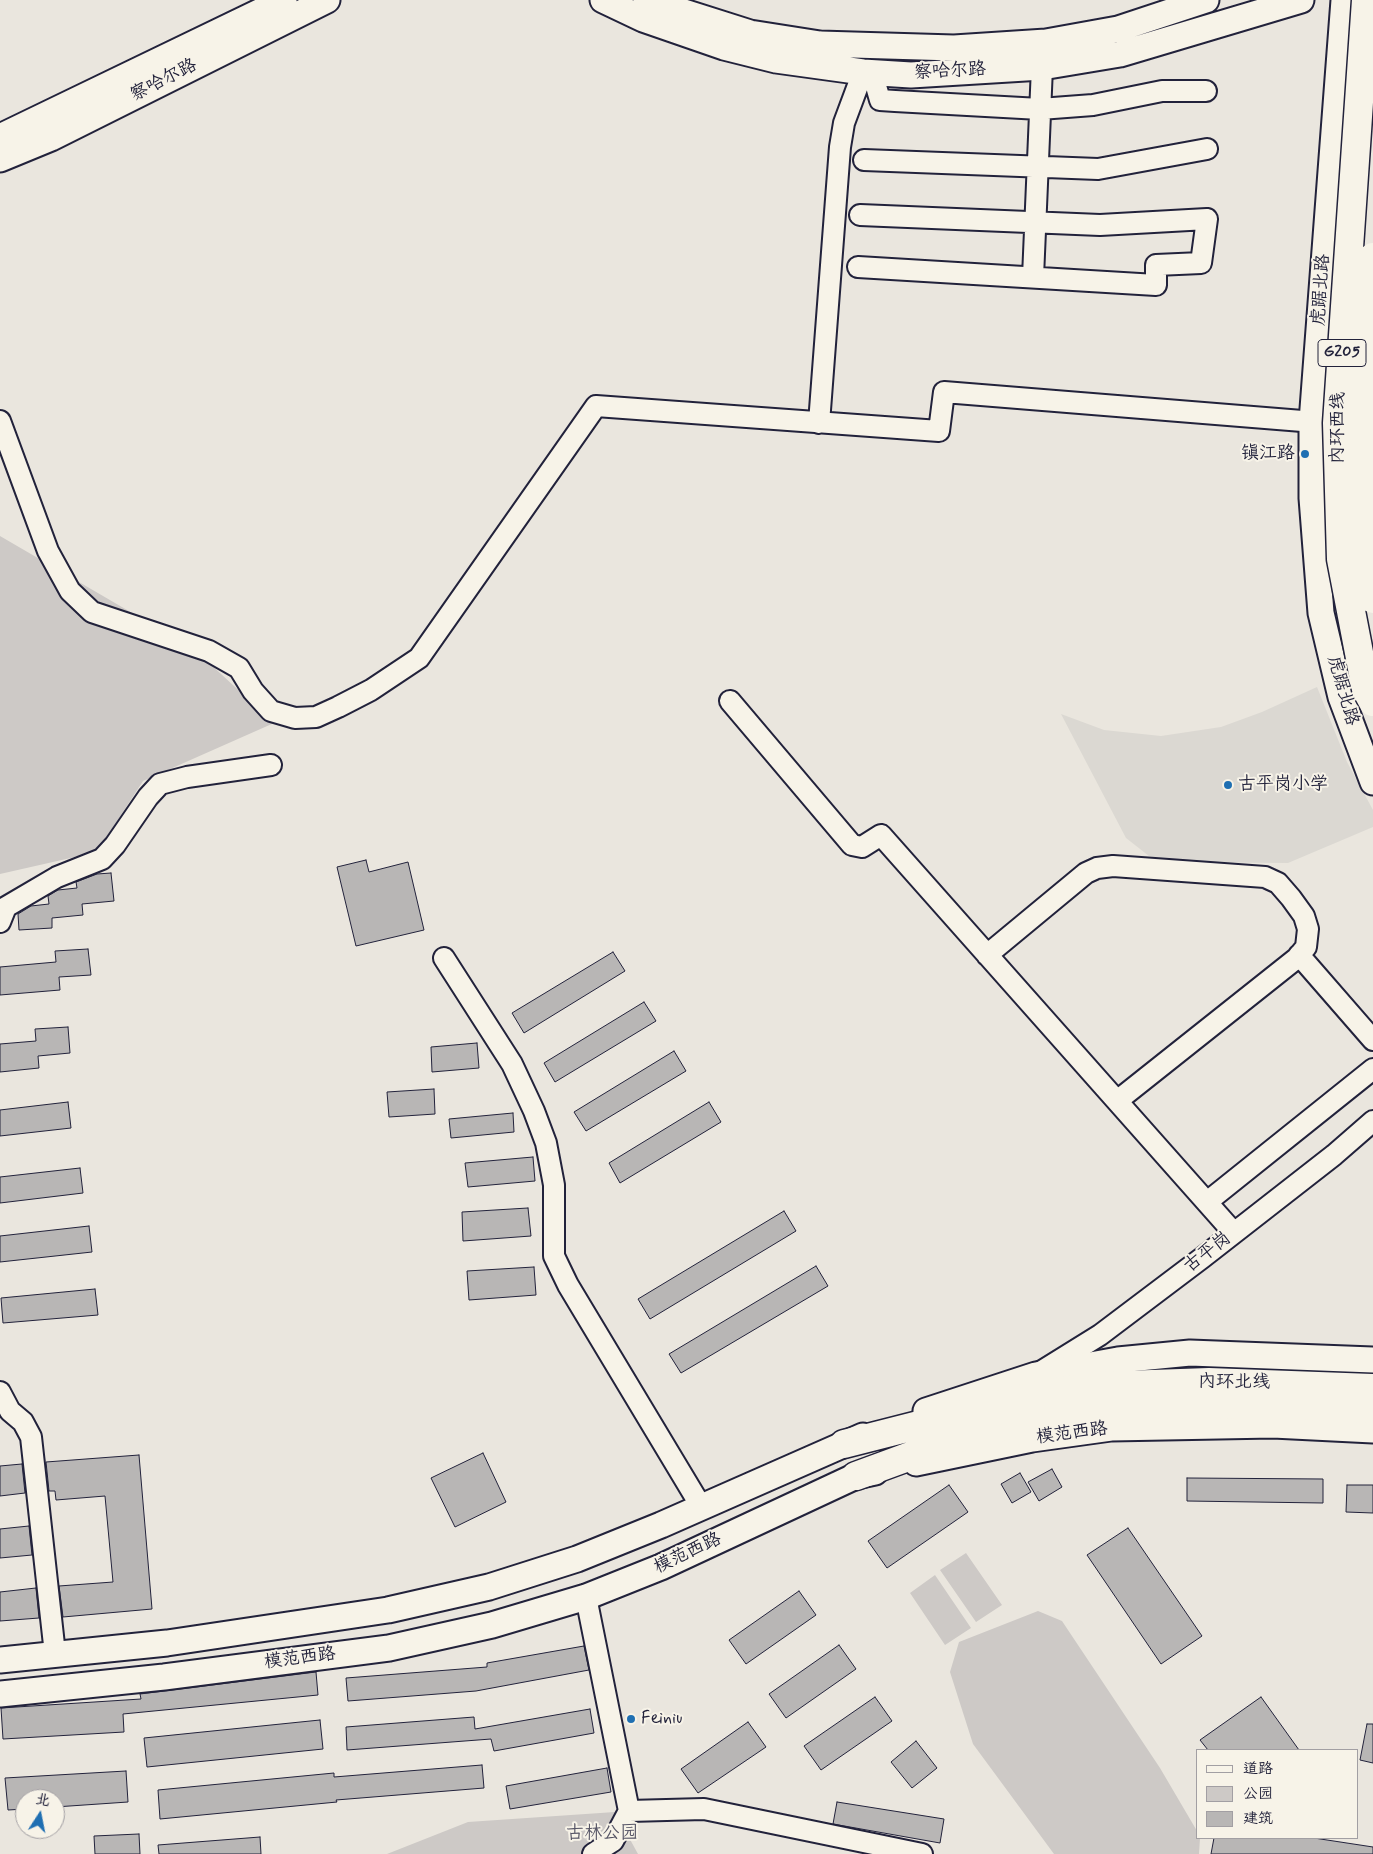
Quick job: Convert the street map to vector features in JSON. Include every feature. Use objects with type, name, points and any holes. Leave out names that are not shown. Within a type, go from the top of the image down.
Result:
[{"type":"highway","name":"内环西线","points":[[1366,0],[1337,423],[1341,559],[1366,689],[1373,702]]},
{"type":"highway","name":"内环西线","points":[[1373,257],[1362,428],[1366,562],[1373,599]]},
{"type":"highway","name":"内环北线","points":[[844,1444],[1040,1394],[1095,1386],[1209,1382],[1373,1388]]},
{"type":"highway","name":"内环北线","points":[[856,1476],[965,1436],[1051,1416],[1137,1404],[1272,1404],[1373,1409]]},
{"type":"main road","name":"察哈尔路","points":[[0,137],[284,0]]},
{"type":"main road","name":"察哈尔路","points":[[0,159],[51,138],[327,0]]},
{"type":"main road","name":"察哈尔路","points":[[602,0],[646,5],[750,33],[820,44],[954,48],[1046,42],[1118,29],[1206,0]]},
{"type":"main road","name":"察哈尔路","points":[[646,5],[724,47],[776,60],[868,72],[911,75],[1042,67],[1120,54],[1301,0]]},
{"type":"main road","name":"虎踞北路","points":[[1344,0],[1312,422],[1312,498],[1321,612],[1341,698],[1373,782]]},
{"type":"main road","name":"模范西路","points":[[0,1660],[168,1643],[406,1606],[489,1587],[577,1559],[702,1508],[900,1420],[1036,1375],[1118,1360],[1190,1353],[1373,1360]]},
{"type":"main road","name":"模范西路","points":[[0,1694],[389,1648],[492,1626],[586,1597],[661,1567],[856,1476],[1032,1439],[1110,1428],[1273,1424],[1373,1430]]},
{"type":"street","points":[[1033,277],[1042,67]]},
{"type":"street","points":[[819,423],[840,147],[844,123],[868,72]]},
{"type":"street","points":[[868,72],[880,100],[1040,109],[1093,105],[1162,91],[1206,91]]},
{"type":"street","points":[[864,160],[1098,169],[1207,149]]},
{"type":"street","points":[[858,267],[1156,285],[1156,265],[1201,263],[1204,255],[1207,219],[1100,224],[1035,220],[860,215]]},
{"type":"street","points":[[0,421],[48,551],[70,591],[92,612],[209,651],[232,663],[239,668],[253,691],[271,711],[295,718],[316,717],[338,707],[370,690],[419,658],[596,406],[939,431],[944,392],[1373,427]]},
{"type":"street","points":[[730,701],[852,846],[862,848],[881,835],[1234,1233]]},
{"type":"street","points":[[0,922],[6,907],[57,877],[102,859],[115,845],[148,797],[160,784],[186,777],[271,765]]},
{"type":"street","points":[[988,955],[1086,873],[1097,868],[1113,866],[1266,877],[1278,883],[1304,916],[1308,928],[1306,947],[1299,955],[1117,1101]]},
{"type":"street","points":[[1299,955],[1373,1040]]},
{"type":"street","points":[[444,958],[512,1064],[543,1135],[554,1185],[554,1256],[568,1285],[702,1508]]},
{"type":"street","points":[[1207,1202],[1373,1069]]},
{"type":"street","name":"古平岗","points":[[1036,1375],[1100,1335],[1334,1155],[1373,1121]]},
{"type":"street","points":[[0,1392],[10,1411],[23,1422],[31,1438],[55,1654]]},
{"type":"street","points":[[586,1597],[629,1811],[613,1841],[593,1854]]},
{"type":"street","points":[[629,1811],[704,1809],[922,1854]]},
{"type":"shaded area","name":"古平岗小学","points":[[1317,687],[1347,762],[1373,810],[1373,827],[1288,863],[1165,862],[1149,856],[1126,838],[1061,714],[1104,730],[1161,736],[1221,727],[1262,712]]},
{"type":"green space","points":[[0,536],[194,649],[274,723],[143,781],[97,852],[0,874]]},
{"type":"green space","points":[[966,1553],[1002,1605],[976,1622],[940,1570]]},
{"type":"green space","points":[[935,1575],[971,1628],[945,1645],[910,1593]]},
{"type":"green space","points":[[1038,1611],[1062,1621],[1160,1768],[1196,1829],[1196,1839],[1200,1839],[1199,1854],[1054,1854],[973,1744],[950,1672],[959,1642]]},
{"type":"green space","name":"古林公园","points":[[615,1812],[638,1854],[387,1854],[468,1822]]},
{"type":"building","points":[[366,860],[369,872],[408,862],[424,930],[356,946],[337,867]]},
{"type":"building","points":[[111,873],[114,901],[82,904],[83,915],[52,918],[52,928],[19,930],[18,914],[31,906],[49,904],[48,896],[58,890],[77,888],[76,882],[97,874]]},
{"type":"building","points":[[88,949],[91,975],[59,977],[60,990],[0,995],[0,967],[56,962],[55,951]]},
{"type":"building","points":[[613,952],[625,971],[524,1033],[512,1013]]},
{"type":"building","points":[[644,1002],[656,1021],[555,1082],[544,1063]]},
{"type":"building","points":[[68,1027],[70,1053],[38,1056],[39,1068],[0,1072],[0,1044],[36,1041],[35,1029]]},
{"type":"building","points":[[477,1043],[479,1068],[432,1072],[431,1047]]},
{"type":"building","points":[[674,1051],[686,1071],[586,1131],[574,1112]]},
{"type":"building","points":[[434,1089],[435,1114],[389,1117],[387,1092]]},
{"type":"building","points":[[68,1102],[71,1128],[0,1136],[0,1110]]},
{"type":"building","points":[[709,1102],[721,1122],[620,1183],[609,1163]]},
{"type":"building","points":[[513,1113],[514,1132],[451,1138],[449,1119]]},
{"type":"building","points":[[533,1157],[535,1181],[468,1187],[465,1163]]},
{"type":"building","points":[[80,1168],[83,1193],[0,1203],[0,1177]]},
{"type":"building","points":[[528,1208],[531,1236],[463,1241],[462,1212]]},
{"type":"building","points":[[784,1211],[796,1231],[650,1319],[638,1299]]},
{"type":"building","points":[[89,1226],[92,1252],[0,1262],[0,1236]]},
{"type":"building","points":[[816,1266],[828,1286],[681,1373],[669,1354]]},
{"type":"building","points":[[534,1267],[536,1295],[469,1300],[467,1271]]},
{"type":"building","points":[[95,1289],[98,1315],[3,1323],[1,1298]]},
{"type":"building","points":[[483,1453],[506,1502],[455,1527],[431,1478]]},
{"type":"building","points":[[139,1455],[152,1609],[63,1617],[59,1586],[113,1582],[105,1496],[56,1500],[55,1491],[49,1491],[46,1462]]},
{"type":"building","points":[[22,1464],[25,1493],[0,1496],[0,1466]]},
{"type":"building","points":[[1052,1469],[1062,1487],[1039,1501],[1028,1482]]},
{"type":"building","points":[[1020,1473],[1031,1492],[1012,1503],[1001,1484]]},
{"type":"building","points":[[1187,1478],[1323,1479],[1323,1503],[1187,1501]]},
{"type":"building","points":[[949,1485],[968,1512],[887,1568],[868,1541]]},
{"type":"building","points":[[1347,1485],[1373,1485],[1373,1513],[1346,1512]]},
{"type":"building","points":[[29,1526],[32,1555],[0,1558],[0,1529]]},
{"type":"building","points":[[1128,1528],[1202,1636],[1161,1664],[1087,1555]]},
{"type":"building","points":[[36,1588],[39,1618],[0,1621],[0,1592]]},
{"type":"building","points":[[799,1591],[816,1615],[746,1664],[729,1640]]},
{"type":"building","points":[[839,1645],[856,1669],[786,1718],[769,1694]]},
{"type":"building","points":[[584,1646],[589,1670],[476,1691],[348,1701],[346,1678],[487,1667],[487,1663]]},
{"type":"building","points":[[316,1672],[318,1695],[123,1714],[124,1732],[3,1739],[1,1708],[141,1699],[140,1694]]},
{"type":"building","points":[[875,1697],[892,1721],[821,1770],[804,1746]]},
{"type":"building","points":[[1261,1697],[1298,1749],[1207,1749],[1200,1740]]},
{"type":"building","points":[[590,1709],[594,1733],[494,1751],[491,1739],[347,1750],[346,1727],[474,1717],[475,1729]]},
{"type":"building","points":[[320,1720],[323,1749],[147,1767],[144,1738]]},
{"type":"building","points":[[748,1722],[766,1747],[698,1793],[681,1769]]},
{"type":"building","points":[[1367,1724],[1373,1724],[1373,1763],[1360,1760]]},
{"type":"building","points":[[916,1741],[937,1768],[912,1788],[891,1762]]},
{"type":"building","points":[[482,1765],[484,1788],[336,1800],[337,1802],[160,1819],[158,1790],[334,1773],[334,1777]]},
{"type":"building","points":[[607,1768],[611,1792],[510,1809],[506,1786]]},
{"type":"building","points":[[126,1771],[128,1802],[65,1806],[65,1789],[15,1789],[15,1810],[8,1810],[5,1778]]},
{"type":"building","points":[[837,1802],[944,1819],[940,1843],[833,1824]]},
{"type":"building","points":[[139,1834],[140,1854],[95,1854],[94,1836]]},
{"type":"building","points":[[260,1837],[261,1854],[159,1854],[158,1845]]},
{"type":"building","points":[[1214,1839],[1321,1839],[1373,1847],[1373,1854],[1211,1854]]},
{"type":"place","name":"镇江路","points":[[1305,454]]},
{"type":"place","name":"古平岗小学","points":[[1228,785]]},
{"type":"place","name":"Feiniu","points":[[631,1719]]}]
